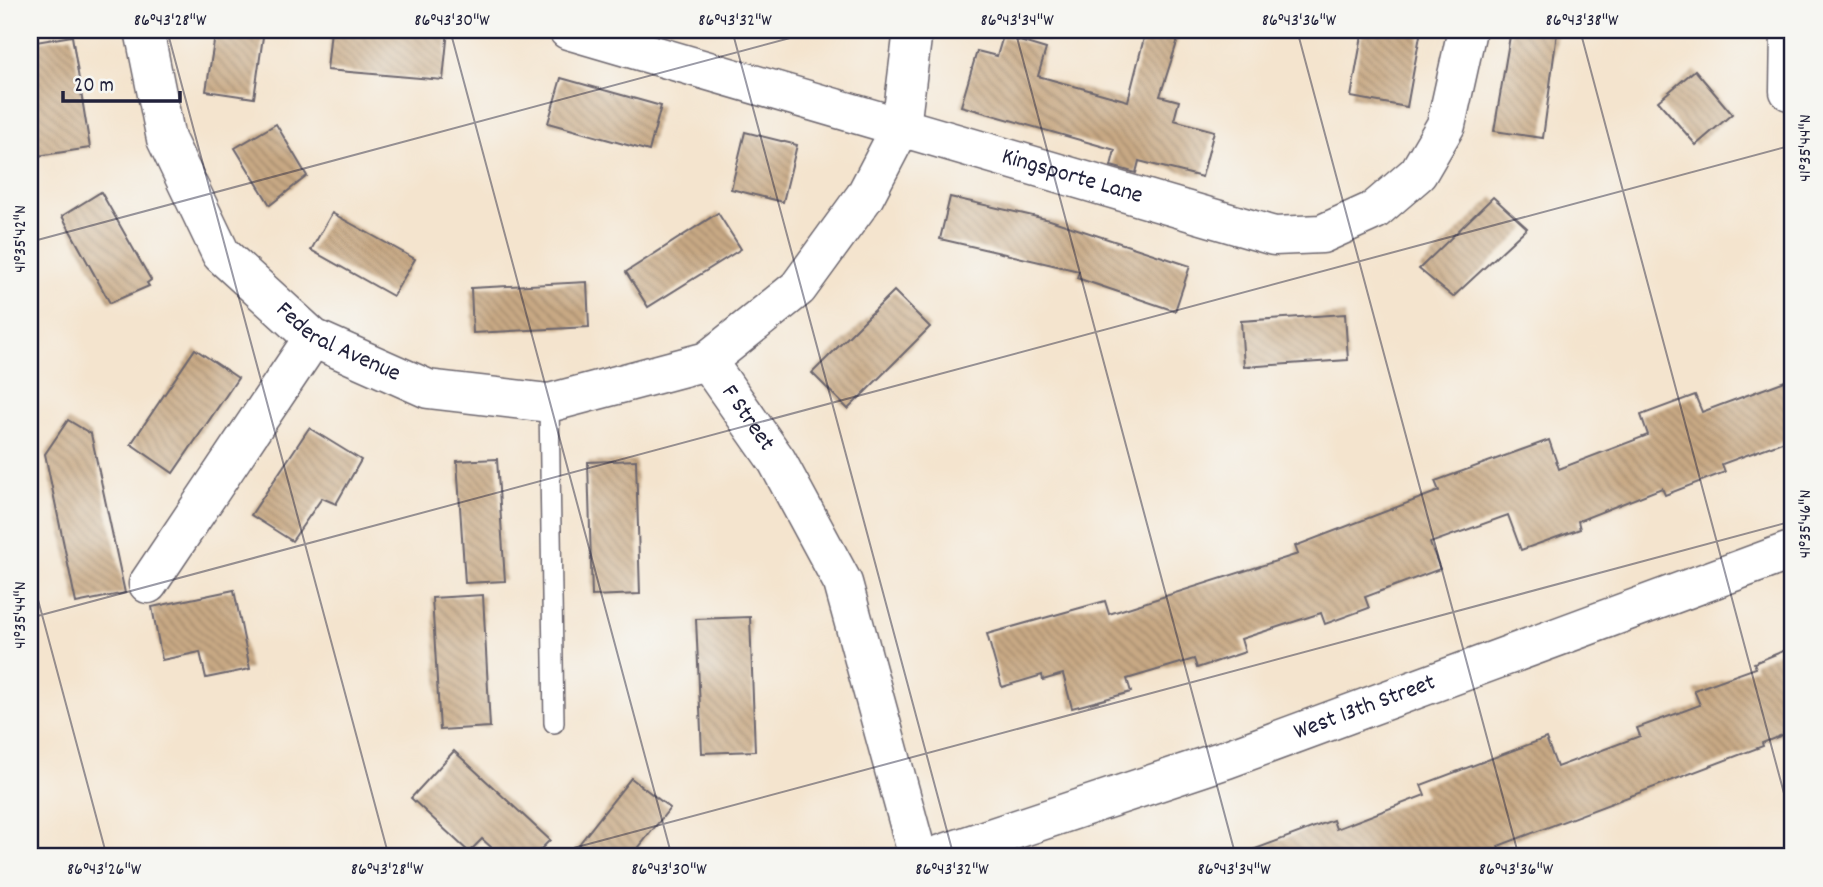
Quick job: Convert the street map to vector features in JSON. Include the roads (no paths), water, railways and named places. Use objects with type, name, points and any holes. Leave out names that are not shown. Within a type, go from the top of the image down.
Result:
[{"type":"street","name":"Federal Avenue","points":[[144,30],[166,139],[221,254],[313,338],[428,390],[549,403],[707,361]]},
{"type":"street","name":"Kingsporte Lane","points":[[568,30],[1274,236],[1322,234],[1375,210],[1418,173],[1446,125],[1466,30]]},
{"type":"street","name":"F Street","points":[[912,30],[901,127],[865,197],[798,288],[707,361],[777,461],[843,583],[918,857]]},
{"type":"street","points":[[1788,91],[1790,30]]},
{"type":"street","points":[[148,584],[313,338]]},
{"type":"street","name":"West 13th Street","points":[[933,857],[1227,759],[1793,550]]},
{"type":"lane","points":[[549,403],[554,723]]},
{"type":"water","points":[[1011,30],[1063,30],[1059,36],[1046,40]]}]
